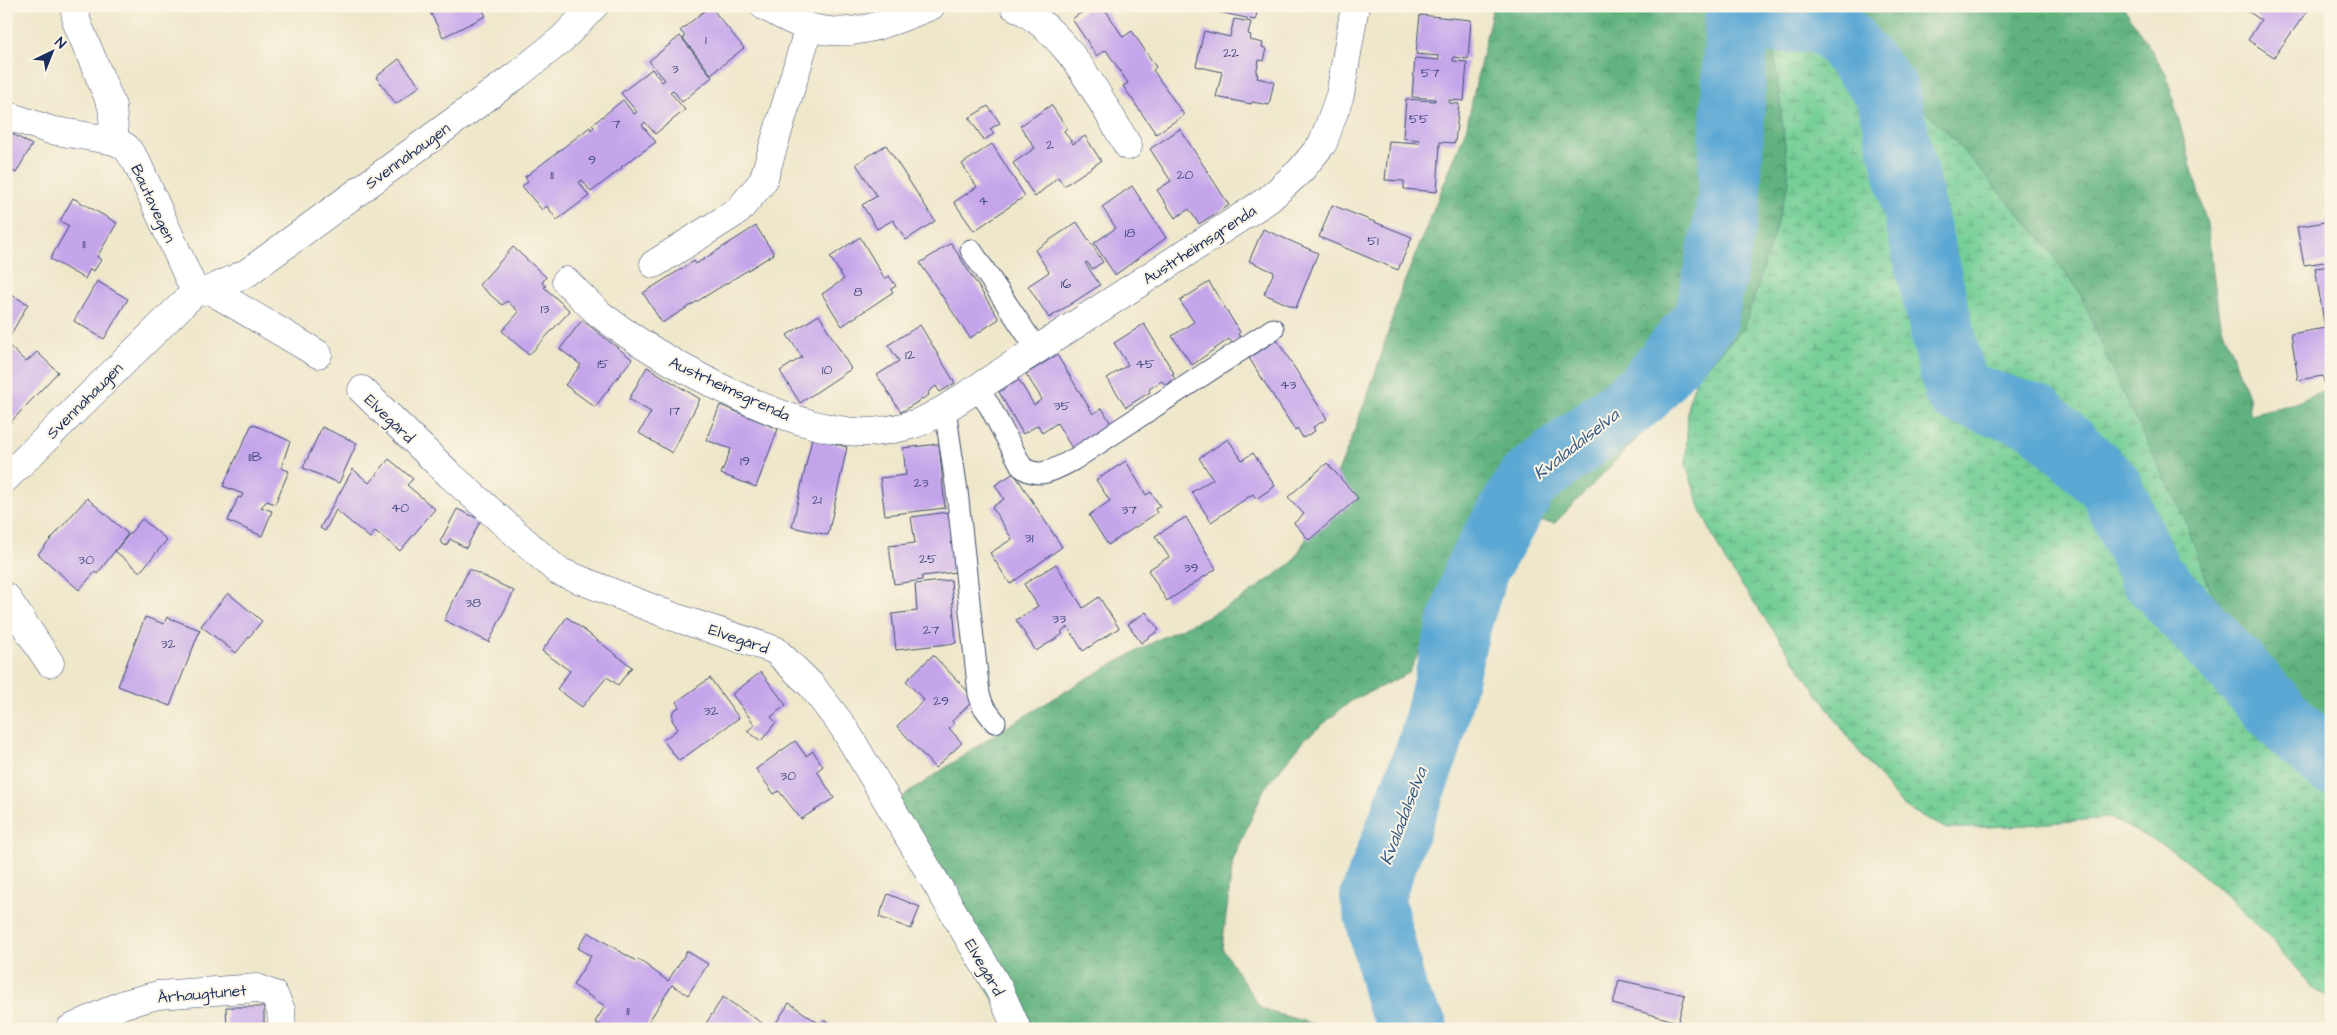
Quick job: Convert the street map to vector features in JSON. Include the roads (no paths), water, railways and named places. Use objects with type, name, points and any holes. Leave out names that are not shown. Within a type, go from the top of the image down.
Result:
[{"type":"street","points":[[6,115],[50,130],[115,141],[112,106],[78,22],[74,6]]},
{"type":"street","name":"Svennahaugen","points":[[6,478],[203,291],[247,273],[517,75],[562,39],[594,6]]},
{"type":"street","points":[[764,6],[809,27],[846,33],[875,27],[931,6]]},
{"type":"street","points":[[1014,6],[1029,13],[1069,51],[1128,146]]},
{"type":"street","name":"Austrheimsgrenda","points":[[566,281],[601,314],[670,360],[734,393],[798,420],[847,432],[881,430],[916,424],[945,409],[1036,348],[1269,199],[1301,170],[1323,143],[1340,95],[1355,6]]},
{"type":"street","points":[[654,264],[738,211],[763,181],[770,164],[809,27]]},
{"type":"street","name":"Bautavegen","points":[[115,141],[126,147],[137,163],[203,291]]},
{"type":"street","points":[[203,291],[318,354]]},
{"type":"street","name":"Elvegård","points":[[362,390],[450,475],[558,571],[674,617],[774,650],[812,686],[849,736],[999,989],[1017,1029]]},
{"type":"street","points":[[6,597],[50,663]]},
{"type":"street","name":"Århaugtunet","points":[[70,1029],[124,1004],[158,994],[257,988],[274,995],[281,1010],[282,1029]]},
{"type":"lane","points":[[971,250],[1036,348]]},
{"type":"lane","points":[[976,388],[989,405],[1022,467],[1031,474],[1041,474],[1073,460],[1273,329]]},
{"type":"lane","points":[[945,409],[979,694],[983,706],[995,722]]},
{"type":"waterway","name":"Kvaladalselva","points":[[1416,1029],[1397,999],[1372,897],[1430,744],[1458,629],[1477,568],[1528,481],[1643,393],[1706,318],[1729,202],[1737,6]]},
{"type":"waterway","points":[[1737,22],[1828,20],[1887,91],[1956,391],[2038,418],[2109,484],[2151,575],[2290,726],[2331,763]]}]
